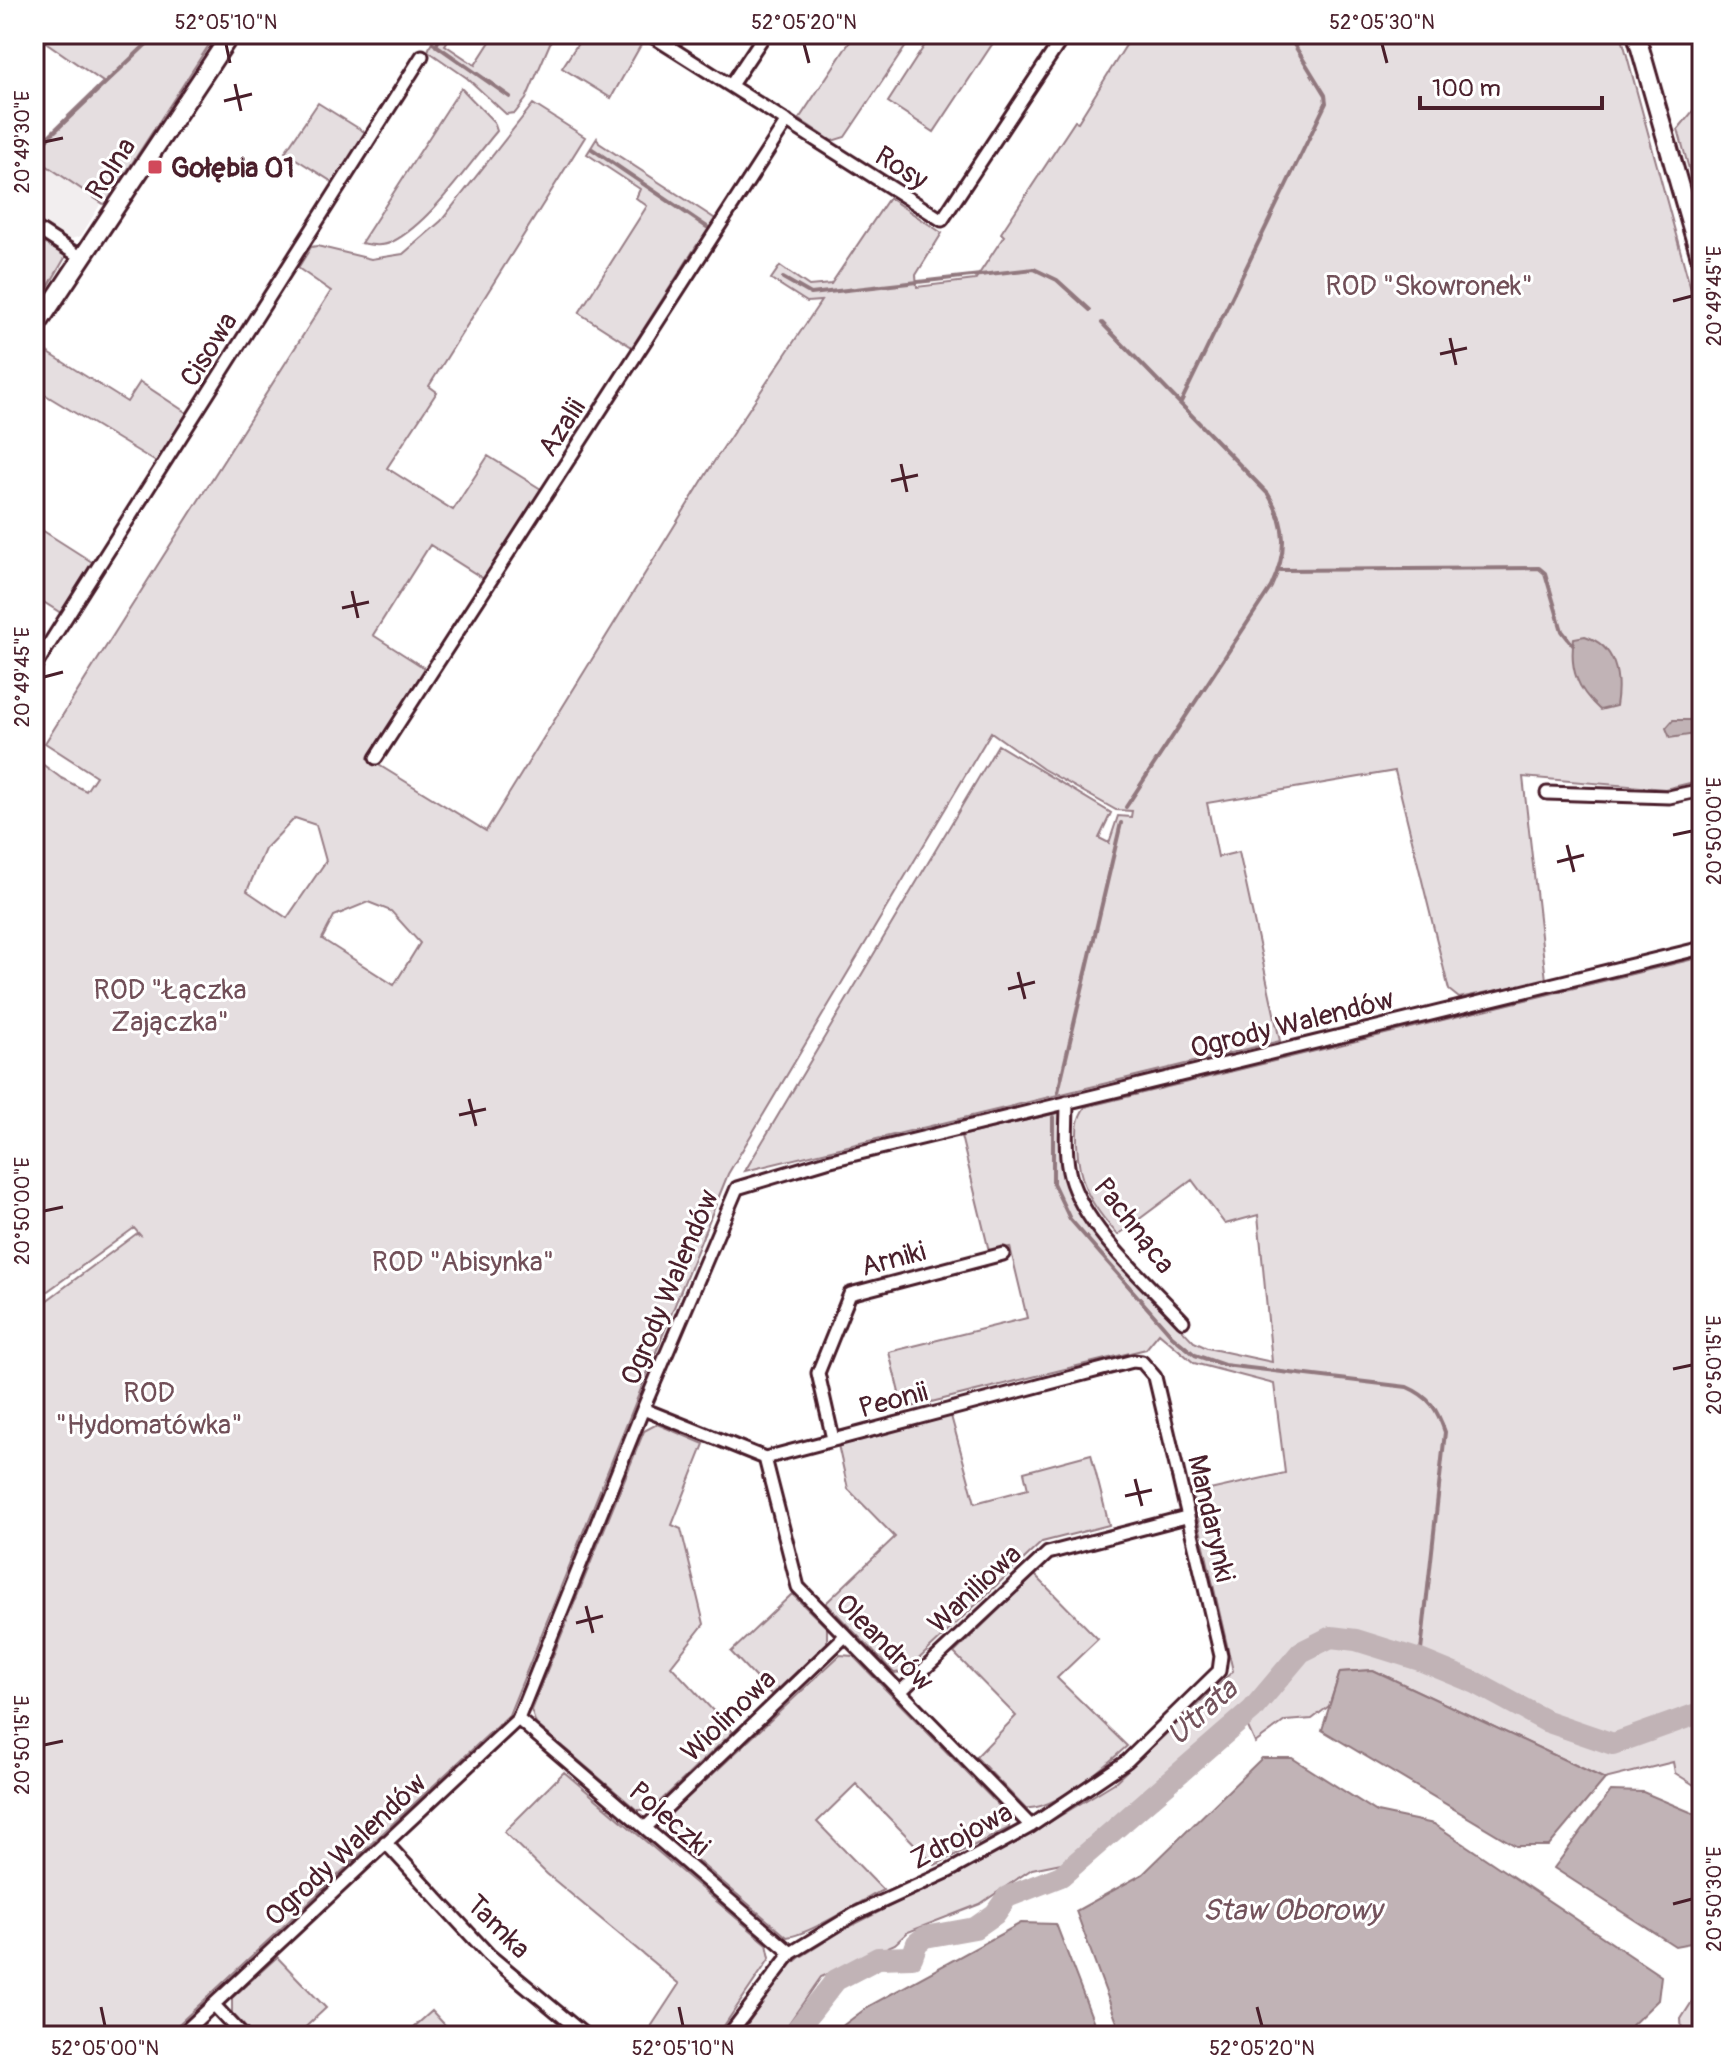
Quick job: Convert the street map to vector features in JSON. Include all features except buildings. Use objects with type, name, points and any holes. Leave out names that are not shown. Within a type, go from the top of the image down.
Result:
[{"type":"street","name":"Rolna","points":[[34,330],[231,34]]},
{"type":"street","name":"Rosy","points":[[649,34],[942,220],[1065,34]]},
{"type":"street","points":[[731,85],[765,34]]},
{"type":"street","points":[[1636,34],[1702,264]]},
{"type":"street","name":"Cisowa","points":[[34,668],[422,56]]},
{"type":"street","name":"Azalii","points":[[376,758],[787,121]]},
{"type":"street","points":[[34,227],[82,258]]},
{"type":"street","points":[[1547,793],[1669,797],[1702,790]]},
{"type":"street","name":"Ogrody Walendów","points":[[180,2036],[518,1719],[643,1409],[737,1188],[800,1167],[1702,948]]},
{"type":"street","name":"Pachnąca","points":[[1067,1102],[1068,1161],[1079,1199],[1110,1242],[1183,1321]]},
{"type":"street","name":"Arniki","points":[[833,1439],[818,1373],[850,1294],[1003,1254]]},
{"type":"street","name":"Peonii","points":[[765,1458],[1133,1361],[1142,1362],[1155,1377]]},
{"type":"street","name":"Mandarynki","points":[[1155,1377],[1221,1656],[1219,1671]]},
{"type":"street","points":[[643,1409],[765,1458]]},
{"type":"street","name":"Oleandrów","points":[[765,1458],[798,1587],[1031,1826]]},
{"type":"street","name":"Waniliowa","points":[[901,1691],[1048,1553],[1186,1517]]},
{"type":"street","name":"Wiolinowa","points":[[645,1828],[845,1636]]},
{"type":"street","name":"Zdrojowa","points":[[728,2036],[791,1953],[855,1914],[949,1871],[1031,1826],[1127,1761],[1219,1671]]},
{"type":"street","name":"Poleczki","points":[[518,1719],[791,1953]]},
{"type":"street","name":"Tamka","points":[[385,1842],[489,1955],[586,2036]]},
{"type":"street","points":[[214,2005],[243,2036]]},
{"type":"shaded area","points":[[34,157],[101,203],[81,236],[68,240],[34,217]]},
{"type":"green space","points":[[34,34],[216,34],[105,205],[34,157],[34,149],[103,82]]},
{"type":"green space","points":[[435,34],[452,34],[445,45],[475,65],[495,34],[554,34],[526,99],[515,113],[506,114],[467,78],[428,51]]},
{"type":"green space","points":[[584,34],[628,34],[642,43],[611,98],[562,68]]},
{"type":"green space","points":[[855,34],[914,34],[845,137],[832,141],[799,119]]},
{"type":"green space","points":[[932,34],[999,34],[934,132],[888,102]]},
{"type":"green space","points":[[1133,34],[1621,34],[1702,330],[1702,780],[1665,789],[1523,777],[1546,980],[1459,998],[1449,990],[1395,771],[1207,803],[1218,857],[1239,852],[1280,1041],[745,1171],[998,745],[1111,813],[1099,838],[1109,843],[1118,816],[1131,817],[1132,811],[1116,810],[1043,769],[991,732],[728,1174],[509,1715],[166,2036],[34,2036],[34,1310],[136,1234],[140,1235],[134,1228],[34,1301],[34,758],[61,778],[86,791],[96,776],[45,743],[331,291],[298,268],[311,247],[317,246],[371,259],[403,254],[441,221],[533,104],[585,137],[429,386],[437,392],[387,468],[453,510],[488,456],[541,489],[484,579],[430,545],[373,635],[426,669],[369,759],[486,831],[715,460],[821,301],[807,302],[771,279],[780,266],[809,286],[831,284],[889,198],[942,233],[916,275],[917,287],[975,280],[1004,236],[1001,233],[1075,121],[1078,122]],"holes":[[[295,818],[316,825],[326,861],[287,918],[247,891],[265,849]],[[368,902],[391,911],[420,943],[394,985],[322,939],[334,916]]]},
{"type":"green space","points":[[461,88],[494,122],[497,131],[435,207],[407,233],[384,245],[361,243]]},
{"type":"green space","points":[[1702,100],[1702,217],[1678,129]]},
{"type":"green space","points":[[318,103],[366,133],[334,183],[285,152]]},
{"type":"green space","points":[[597,138],[599,143],[717,220],[701,246],[697,245],[632,347],[579,313],[647,206],[636,198],[640,189],[587,154]]},
{"type":"green space","points":[[34,235],[66,256],[34,311]]},
{"type":"green space","points":[[39,347],[127,402],[140,382],[187,413],[156,462],[34,388],[34,355]]},
{"type":"green space","points":[[34,525],[92,562],[61,613],[34,596]]},
{"type":"green space","points":[[1702,957],[1702,1790],[1675,1773],[1673,1762],[1605,1779],[1373,1670],[1340,1672],[1329,1706],[1312,1719],[1285,1721],[1255,1743],[1241,1711],[1157,1790],[1066,1862],[1032,1869],[980,1904],[908,1932],[895,1944],[821,1977],[780,2036],[739,2036],[785,1970],[799,1958],[845,1929],[1019,1841],[1114,1783],[1233,1671],[1192,1494],[1285,1473],[1274,1384],[1194,1363],[1159,1333],[1146,1349],[903,1409],[889,1352],[1027,1318],[1010,1247],[989,1251],[961,1136],[1061,1112],[1064,1179],[1083,1217],[1120,1263],[1194,1342],[1207,1348],[1272,1362],[1258,1215],[1225,1224],[1192,1180],[1118,1235],[1093,1204],[1083,1182],[1077,1128],[1085,1107]]},
{"type":"green space","points":[[951,1416],[975,1503],[1028,1489],[1024,1472],[1091,1454],[1109,1525],[1042,1542],[905,1672],[894,1673],[826,1603],[895,1537],[848,1489],[838,1445]]},
{"type":"green space","points":[[657,1424],[704,1444],[672,1525],[681,1529],[704,1624],[671,1666],[733,1732],[651,1810],[637,1810],[536,1724],[531,1710],[644,1431]]},
{"type":"green space","points":[[1035,1575],[1098,1639],[1057,1678],[1127,1746],[1064,1795],[1037,1807],[1025,1808],[976,1757],[1016,1716],[954,1653]]},
{"type":"green space","points":[[792,1594],[827,1628],[827,1643],[772,1695],[731,1652]]},
{"type":"green space","points":[[840,1655],[853,1656],[1009,1816],[1009,1828],[935,1865],[856,1784],[817,1822],[883,1890],[821,1924],[787,1937],[665,1833],[665,1819]]},
{"type":"green space","points":[[564,1772],[767,1944],[770,1958],[717,2036],[645,2036],[679,1984],[547,1874],[504,1832]]},
{"type":"green space","points":[[277,1957],[326,2008],[296,2036],[254,2036],[232,2013],[232,1998]]},
{"type":"green space","points":[[1702,1986],[1702,2036],[1682,2036],[1681,2019]]},
{"type":"green space","points":[[432,2011],[455,2036],[404,2036]]},
{"type":"water","points":[[1585,636],[1604,647],[1614,664],[1618,684],[1616,706],[1600,710],[1576,678],[1574,638]]},
{"type":"water","points":[[1673,720],[1699,720],[1702,733],[1670,738],[1666,728]]},
{"type":"water","points":[[1373,1670],[1605,1779],[1549,1846],[1516,1846],[1322,1730],[1340,1672]]},
{"type":"water","name":"Staw Oborowy","points":[[1262,1758],[1292,1758],[1377,1812],[1434,1824],[1661,1976],[1658,2000],[1621,2036],[1122,2036],[1076,1911],[1143,1874]]},
{"type":"water","points":[[1611,1791],[1643,1792],[1702,1817],[1702,1941],[1675,1946],[1554,1868]]},
{"type":"water","points":[[1021,1923],[1056,1924],[1099,2036],[829,2036],[869,2006]]},
{"type":"waterway","points":[[34,151],[157,34]]},
{"type":"waterway","points":[[436,46],[441,34]]},
{"type":"waterway","points":[[1181,402],[1326,103],[1325,95],[1290,38]]},
{"type":"waterway","points":[[433,43],[510,97]]},
{"type":"waterway","points":[[592,149],[707,227]]},
{"type":"waterway","points":[[783,278],[811,294],[1034,269],[1057,280],[1090,310]]},
{"type":"waterway","points":[[1102,323],[1268,494],[1279,518],[1283,540],[1280,563],[1271,587],[1126,807]]},
{"type":"waterway","points":[[1280,570],[1539,568],[1545,573],[1562,631],[1573,645]]},
{"type":"waterway","points":[[1058,1092],[1121,823]]},
{"type":"waterway","points":[[1053,1117],[1053,1183],[1070,1219],[1172,1336],[1195,1355],[1224,1365],[1407,1387],[1422,1395],[1436,1410],[1445,1432],[1420,1660]]},
{"type":"waterway","name":"Utrata","points":[[792,2036],[836,1980],[878,1958],[912,1957],[917,1943],[925,1937],[975,1928],[995,1914],[1007,1897],[1061,1876],[1252,1710],[1301,1652],[1331,1637],[1356,1640],[1420,1660],[1476,1683],[1546,1721],[1613,1744],[1702,1712]]},
{"type":"place","name":"Gołębia 01","points":[[155,167]]},
{"type":"park label","name":"ROD \"Skowronek\"","points":[[1429,285]]},
{"type":"park label","name":"ROD \"Łączka Zajączka\"","points":[[170,1005]]},
{"type":"park label","name":"ROD \"Abisynka\"","points":[[463,1261]]},
{"type":"park label","name":"ROD \"Hydomatówka\"","points":[[149,1408]]}]
